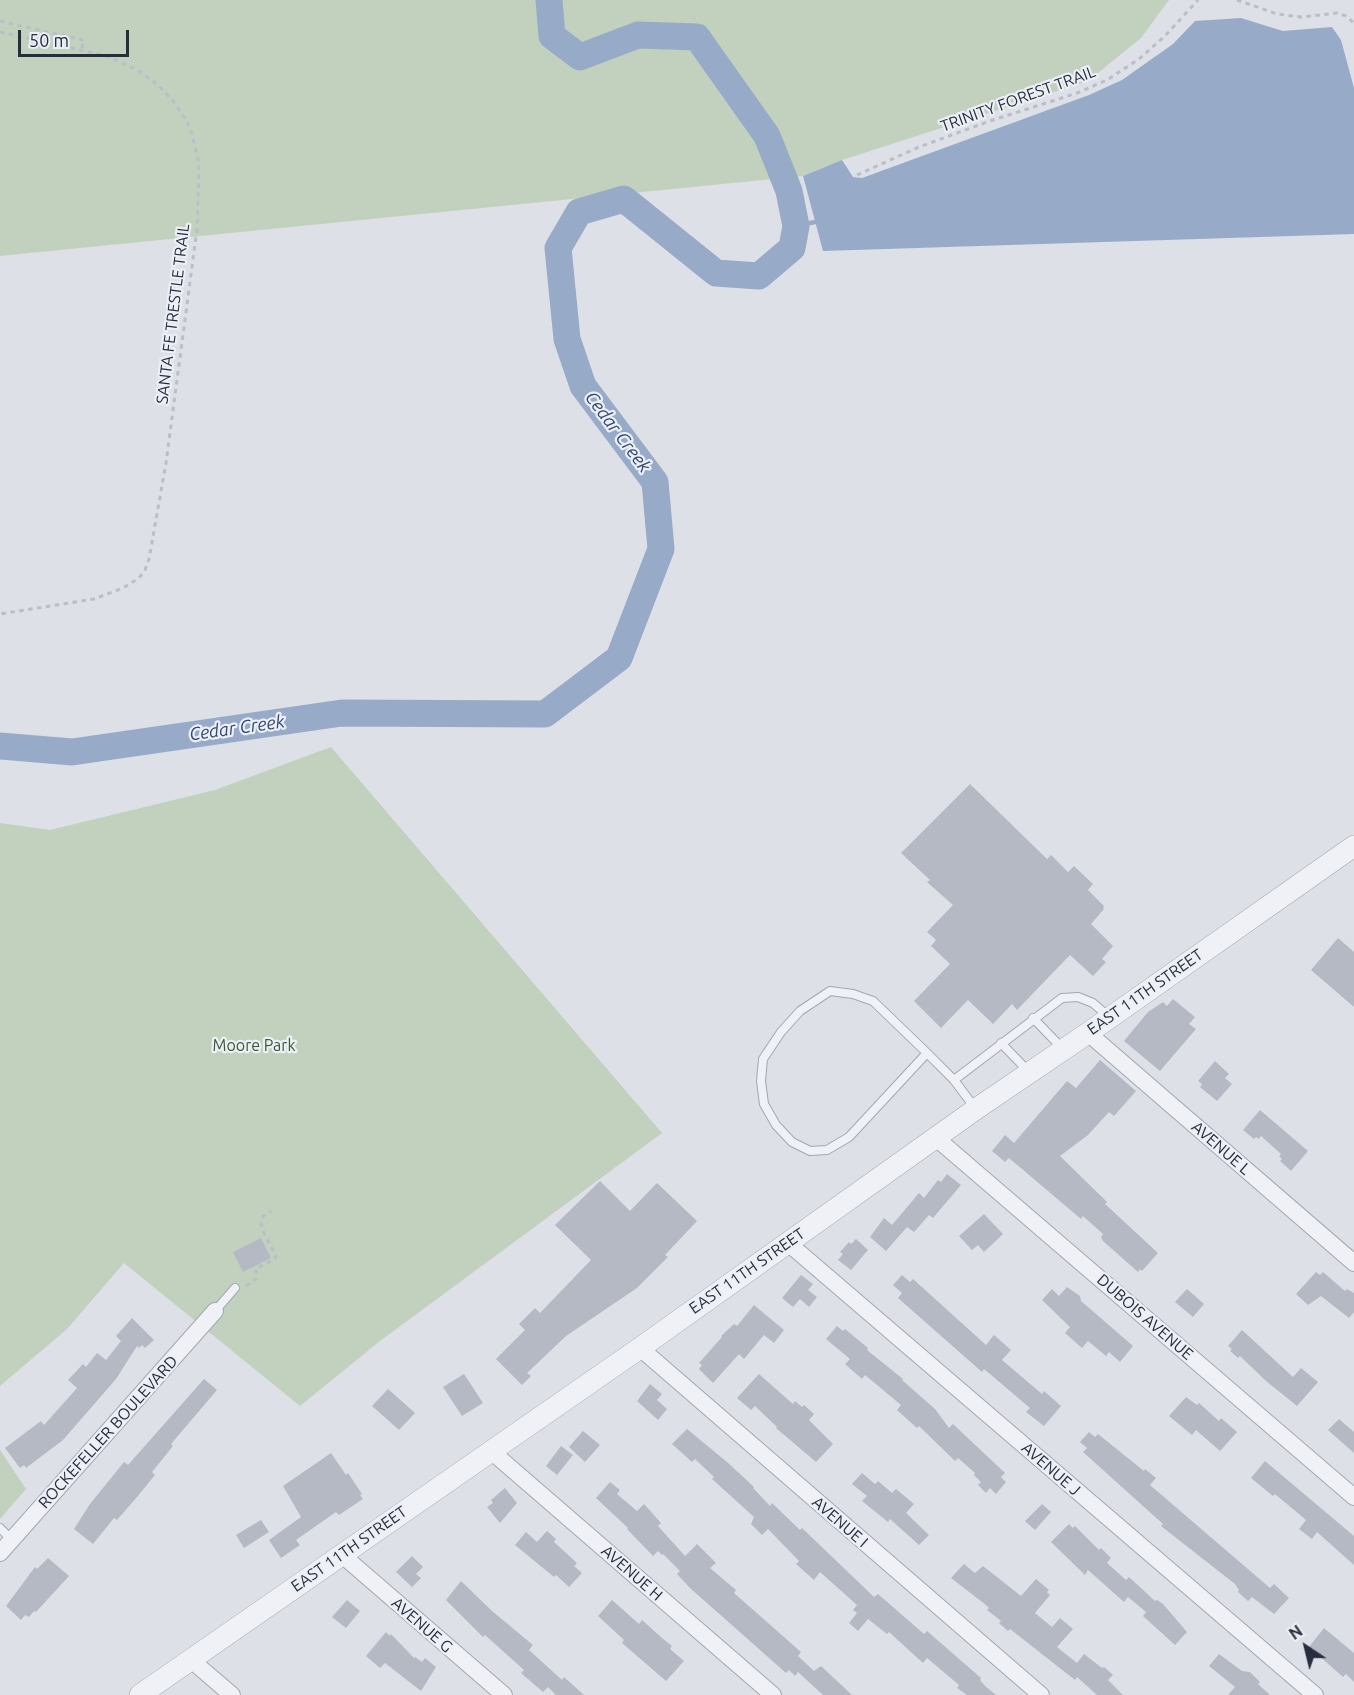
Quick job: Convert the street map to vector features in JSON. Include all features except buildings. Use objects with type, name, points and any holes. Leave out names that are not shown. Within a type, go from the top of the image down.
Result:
[{"type":"street","name":"EAST 11TH STREET","points":[[140,1695],[1354,846]]},
{"type":"street","name":"AVENUE L","points":[[1088,1033],[1354,1263]]},
{"type":"street","name":"DUBOIS AVENUE","points":[[936,1138],[1354,1497]]},
{"type":"street","name":"AVENUE J","points":[[788,1243],[1315,1695]]},
{"type":"street","name":"ROCKEFELLER BOULEVARD","points":[[0,1553],[6,1534],[215,1311]]},
{"type":"street","name":"AVENUE I","points":[[639,1348],[1041,1695]]},
{"type":"street","name":"AVENUE H","points":[[491,1451],[773,1695]]},
{"type":"street","name":"AVENUE G","points":[[341,1554],[504,1695]]},
{"type":"street","points":[[190,1659],[232,1695]]},
{"type":"lane","points":[[927,1053],[849,1137],[827,1150],[810,1151],[792,1142],[776,1125],[764,1104],[761,1081],[763,1059],[781,1032],[800,1011],[830,991],[853,994],[873,1001],[927,1053],[954,1080],[976,1109]]},
{"type":"lane","points":[[954,1080],[1062,998],[1078,997],[1093,1003],[1109,1017]]},
{"type":"lane","points":[[1033,1018],[1063,1049]]},
{"type":"lane","points":[[1001,1043],[1029,1072]]},
{"type":"lane","points":[[215,1311],[235,1288]]},
{"type":"path","name":"TRINITY FOREST TRAIL","points":[[857,175],[919,147],[1077,93],[1107,80],[1140,59],[1198,0]]},
{"type":"path","points":[[1237,0],[1277,14],[1301,17],[1337,13],[1346,16],[1354,23]]},
{"type":"path","points":[[0,21],[84,40],[81,51]]},
{"type":"path","name":"SANTA FE TRESTLE TRAIL","points":[[0,32],[107,56],[139,71],[157,84],[184,117],[191,130],[199,164],[197,229],[166,464],[145,570],[139,578],[123,588],[94,599],[0,614]]},
{"type":"path","points":[[235,1288],[250,1284],[256,1279],[255,1269],[275,1259],[276,1256],[261,1224],[263,1216],[271,1211]]},
{"type":"green space","points":[[0,0],[1169,0],[1141,38],[1088,81],[842,160],[803,176],[0,256]]},
{"type":"green space","name":"Moore Park","points":[[331,747],[662,1133],[380,1341],[300,1406],[124,1263],[67,1329],[0,1386],[0,823],[50,830],[215,790]]},
{"type":"green space","points":[[0,1450],[26,1489],[0,1519]]},
{"type":"water","points":[[1241,18],[1283,31],[1332,27],[1341,40],[1354,88],[1354,234],[823,251],[803,176],[842,160],[853,177],[862,178],[1089,95],[1122,80],[1173,44],[1195,21]]},
{"type":"waterway","name":"Cedar Creek","points":[[0,746],[72,752],[342,713],[545,714],[619,658],[661,549],[655,482],[583,386],[567,339],[558,248],[579,212],[624,199],[716,273],[759,276],[792,248],[796,226],[789,191],[767,136],[697,37],[638,35],[580,57],[552,36],[549,0]]},
{"type":"waterway","points":[[796,226],[820,221]]}]
